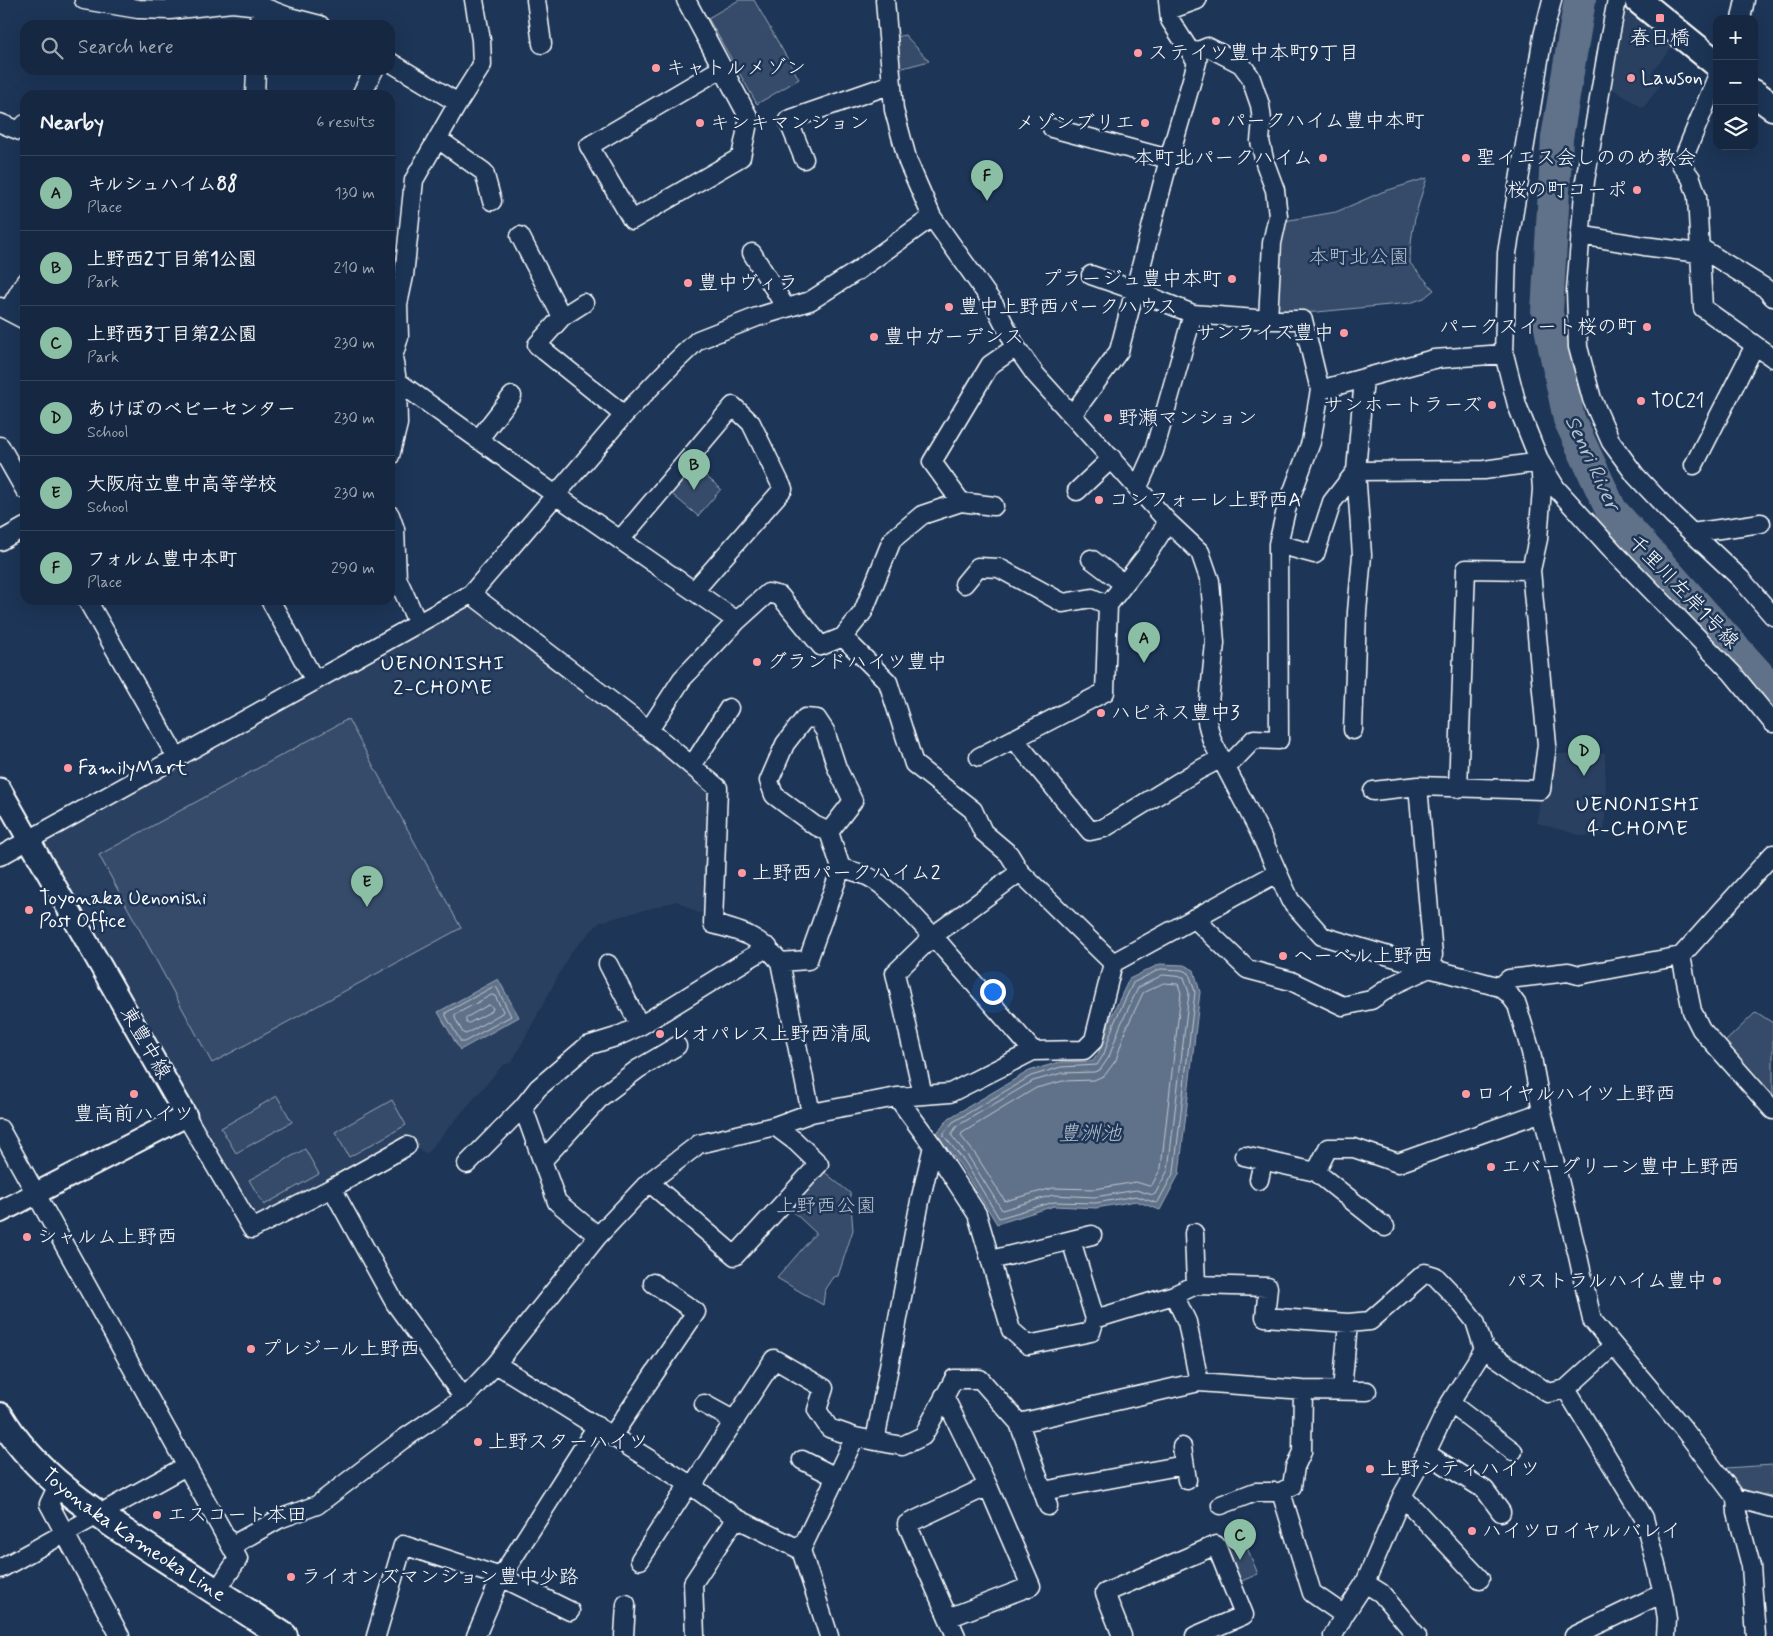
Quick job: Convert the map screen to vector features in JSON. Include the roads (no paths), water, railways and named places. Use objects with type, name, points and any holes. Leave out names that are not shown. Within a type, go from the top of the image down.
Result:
[{"type":"main road","points":[[1638,0],[1713,61]]},
{"type":"main road","points":[[1758,96],[1773,107]]},
{"type":"main road","name":"Toyonaka Kameoka Line","points":[[0,1416],[28,1455],[58,1485],[98,1515],[283,1635]]},
{"type":"street","points":[[84,0],[138,9],[170,10],[232,3],[260,3],[289,17],[301,20]]},
{"type":"street","points":[[395,348],[399,337],[398,304],[404,276],[414,180],[482,65],[481,40],[474,0]]},
{"type":"street","points":[[536,0],[542,44]]},
{"type":"street","points":[[686,0],[749,118],[741,157],[632,220],[589,146],[722,68]]},
{"type":"street","points":[[885,0],[894,110],[908,162],[932,217],[995,306],[1016,347],[1035,374],[1168,522],[1200,552],[1210,582],[1214,643],[1208,722],[1212,741],[1259,831],[1290,900],[1322,936],[1500,987],[1509,994],[1517,1005],[1531,1052],[1542,1112],[1592,1320],[1682,1427],[1736,1498],[1737,1512],[1751,1566],[1756,1636]]},
{"type":"street","points":[[1197,0],[1168,5],[1170,20],[1198,62]]},
{"type":"street","name":"千里川左岸1号線","points":[[1552,0],[1543,36],[1507,250],[1504,354],[1517,405],[1540,462],[1556,488],[1614,552],[1732,673],[1773,723]]},
{"type":"street","points":[[1617,0],[1585,181],[1576,291],[1578,346],[1592,399],[1611,442],[1636,476],[1740,580],[1773,616]]},
{"type":"street","points":[[1742,15],[1745,0]]},
{"type":"street","points":[[259,20],[260,3]]},
{"type":"street","points":[[1072,415],[1119,351],[1169,159],[1198,62],[1198,51],[1208,47],[1241,64],[1250,76],[1260,105],[1262,120],[1260,141],[1265,163],[1275,190],[1278,216],[1272,243],[1268,320]]},
{"type":"street","points":[[395,65],[458,103]]},
{"type":"street","points":[[255,90],[256,75]]},
{"type":"street","points":[[364,90],[371,75]]},
{"type":"street","points":[[804,159],[788,120],[892,84]]},
{"type":"street","points":[[1713,87],[1681,164],[1692,178],[1697,196],[1703,308],[1773,358]]},
{"type":"street","points":[[0,123],[20,131]]},
{"type":"street","points":[[1052,128],[1169,159]]},
{"type":"street","points":[[438,139],[484,172],[492,201]]},
{"type":"street","points":[[0,856],[471,594],[557,496],[624,415],[674,362],[698,340],[810,301],[857,271],[932,217]]},
{"type":"street","points":[[1580,235],[1644,246],[1699,250],[1765,288],[1773,296]]},
{"type":"street","points":[[520,236],[562,317]]},
{"type":"street","points":[[752,253],[786,308]]},
{"type":"street","points":[[1014,739],[1090,831],[1104,828],[1197,771],[1224,762],[1254,739],[1279,740],[1278,544],[1286,510],[1311,442],[1320,390],[1303,320],[1268,320],[1193,314],[1091,275]]},
{"type":"street","points":[[20,288],[4,309],[20,317]]},
{"type":"street","points":[[584,303],[562,317],[536,345],[624,415]]},
{"type":"street","points":[[1138,487],[1154,451],[1193,314]]},
{"type":"street","points":[[1694,465],[1755,345]]},
{"type":"street","points":[[961,502],[932,462],[990,365],[1016,347]]},
{"type":"street","points":[[1320,390],[1434,358],[1504,354]]},
{"type":"street","points":[[395,375],[398,424],[395,436]]},
{"type":"street","points":[[1353,730],[1357,612],[1362,555],[1356,471],[1364,378]]},
{"type":"street","points":[[396,381],[736,621]]},
{"type":"street","points":[[478,440],[512,396]]},
{"type":"street","points":[[620,540],[733,406],[751,423],[783,489],[694,591]]},
{"type":"street","points":[[0,446],[20,481]]},
{"type":"street","points":[[1077,491],[1112,458]]},
{"type":"street","points":[[1356,471],[1484,470],[1540,462],[1542,489],[1538,539],[1531,570],[1547,745],[1541,790],[1418,786],[1372,791]]},
{"type":"street","points":[[1278,544],[1315,554],[1332,502],[1356,471]]},
{"type":"street","points":[[649,730],[682,679],[736,621],[768,593],[780,596],[821,646],[843,638],[864,612],[892,540],[922,515],[961,502],[994,506]]},
{"type":"street","points":[[979,757],[1105,692],[1108,605],[1146,556],[1168,522]]},
{"type":"street","points":[[1692,533],[1761,523]]},
{"type":"street","points":[[395,529],[397,578],[418,624]]},
{"type":"street","points":[[0,541],[20,530]]},
{"type":"street","points":[[1092,559],[1124,584]]},
{"type":"street","points":[[964,584],[978,567],[999,568],[1063,603],[1092,598],[1108,605]]},
{"type":"street","points":[[1458,788],[1466,569],[1531,570]]},
{"type":"street","points":[[471,594],[649,730],[718,788],[713,924],[736,930],[758,940],[780,962],[811,1113]]},
{"type":"street","points":[[91,605],[177,758]]},
{"type":"street","points":[[273,605],[315,681]]},
{"type":"street","points":[[843,638],[888,682],[914,764],[973,810],[983,832],[1009,854],[1020,872],[1113,963]]},
{"type":"street","points":[[692,766],[729,708]]},
{"type":"street","points":[[780,962],[808,960],[841,868],[829,832],[814,825],[774,795],[769,781],[785,744],[805,718],[817,719],[825,731],[837,768],[853,801],[829,832]]},
{"type":"street","points":[[1194,918],[1247,969],[1291,981],[1344,1006],[1370,1000],[1393,985],[1429,968],[1433,955],[1418,786]]},
{"type":"street","name":"東豊中線","points":[[0,789],[186,1116]]},
{"type":"street","points":[[1500,987],[1510,979],[1568,972],[1579,975],[1681,956],[1773,854]]},
{"type":"street","points":[[841,868],[859,872],[874,880],[896,898],[1033,1051]]},
{"type":"street","points":[[922,1095],[895,973],[932,936],[1020,872]]},
{"type":"street","points":[[231,1546],[279,1519],[317,1505],[402,1440],[464,1398],[496,1364],[598,1236],[649,1182],[699,1144],[775,1126],[811,1113],[897,1097],[950,1092],[1033,1051],[1084,1050],[1094,1040],[1113,963],[1277,874]]},
{"type":"street","points":[[467,1164],[523,1107],[538,1088],[587,1046],[616,1037],[640,1026],[768,948]]},
{"type":"street","points":[[1681,956],[1692,1011],[1701,1029],[1773,1110]]},
{"type":"street","points":[[608,964],[640,1026]]},
{"type":"street","points":[[542,1161],[602,1096],[638,1069],[678,1046]]},
{"type":"street","points":[[897,1097],[934,1146],[977,1214],[1011,1330],[1028,1346],[1091,1332],[1095,1319],[1072,1240]]},
{"type":"street","points":[[523,1107],[557,1202],[598,1236]]},
{"type":"street","points":[[1316,1172],[1328,1148],[1354,1148],[1398,1163],[1542,1112]]},
{"type":"street","points":[[0,1212],[186,1116],[252,1230],[407,1146]]},
{"type":"street","points":[[649,1182],[735,1256],[819,1164],[795,1141],[775,1126]]},
{"type":"street","points":[[0,1128],[238,1559],[216,1592]]},
{"type":"street","points":[[875,1441],[920,1201],[934,1146]]},
{"type":"street","points":[[1244,1156],[1316,1172],[1385,1228]]},
{"type":"street","points":[[1259,1180],[1263,1161]]},
{"type":"street","points":[[332,1188],[395,1303],[464,1398]]},
{"type":"street","points":[[1194,1233],[1196,1285]]},
{"type":"street","points":[[991,1260],[1092,1235]]},
{"type":"street","points":[[1095,1319],[1174,1295],[1196,1285],[1268,1287],[1265,1317],[1348,1323],[1370,1321],[1425,1273],[1434,1276],[1459,1301],[1474,1321],[1484,1349],[1548,1393],[1566,1389],[1613,1346]]},
{"type":"street","points":[[612,1436],[696,1312],[653,1283]]},
{"type":"street","points":[[1174,1295],[1187,1322],[1200,1382]]},
{"type":"street","points":[[1342,1391],[1348,1323]]},
{"type":"street","points":[[1333,1636],[1365,1582],[1402,1496],[1426,1453],[1450,1403],[1484,1349]]},
{"type":"street","points":[[640,1560],[689,1484],[696,1480],[774,1359],[824,1388],[817,1410],[829,1428],[855,1437],[902,1446],[922,1436],[954,1379],[980,1379],[1019,1423],[1046,1498],[1186,1472],[1182,1447]]},
{"type":"street","points":[[496,1364],[689,1484],[736,1518],[801,1550]]},
{"type":"street","points":[[1019,1423],[1200,1382],[1302,1390],[1367,1391]]},
{"type":"street","points":[[1566,1389],[1644,1518],[1664,1593],[1667,1619],[1666,1636]]},
{"type":"street","points":[[1222,1505],[1256,1492],[1280,1492],[1292,1486],[1295,1467],[1302,1452],[1302,1390]]},
{"type":"street","points":[[944,1396],[988,1486],[1031,1586],[948,1618]]},
{"type":"street","points":[[1450,1403],[1513,1451]]},
{"type":"street","points":[[704,1404],[734,1421]]},
{"type":"street","points":[[476,1636],[500,1577],[597,1426]]},
{"type":"street","points":[[829,1636],[801,1550],[855,1437]]},
{"type":"street","points":[[1426,1453],[1485,1490],[1501,1512]]},
{"type":"street","points":[[802,1460],[836,1477]]},
{"type":"street","points":[[0,1569],[186,1466]]},
{"type":"street","points":[[58,1485],[49,1504],[120,1636]]},
{"type":"street","points":[[956,1636],[907,1524],[988,1486]]},
{"type":"street","points":[[1280,1492],[1312,1593],[1344,1615]]},
{"type":"street","points":[[1402,1496],[1480,1579]]},
{"type":"street","points":[[1736,1498],[1773,1508]]},
{"type":"street","points":[[695,1636],[693,1583],[736,1518]]},
{"type":"street","points":[[376,1636],[403,1545],[500,1577],[570,1611]]},
{"type":"street","points":[[1122,1636],[1105,1593],[1216,1545],[1244,1615],[1195,1636]]},
{"type":"street","points":[[1365,1582],[1381,1593],[1417,1636]]},
{"type":"street","points":[[1574,1636],[1664,1593]]},
{"type":"street","points":[[624,1636],[626,1604]]},
{"type":"water","name":"豊洲池","points":[[1160,964],[1184,965],[1194,970],[1200,992],[1179,1174],[1160,1210],[1136,1201],[1096,1208],[1054,1206],[997,1224],[960,1165],[936,1134],[949,1118],[1029,1071],[1060,1062],[1093,1061],[1099,1052],[1109,1022],[1129,979]]},
{"type":"water","points":[[498,979],[519,1017],[460,1050],[438,1012]]},
{"type":"waterway","name":"Senri River","points":[[1580,0],[1557,138],[1547,313],[1569,419],[1611,510],[1773,691]]},
{"type":"place","name":"春日橋","points":[[1660,18]]},
{"type":"place","name":"ステイツ豊中本町9丁目","points":[[1138,53]]},
{"type":"place","name":"キャトルメゾン","points":[[656,68]]},
{"type":"place","name":"Lawson","points":[[1631,78]]},
{"type":"place","name":"パークハイム豊中本町","points":[[1216,121]]},
{"type":"place","name":"キンキマンション","points":[[700,123]]},
{"type":"place","name":"メゾンブリエ","points":[[1145,123]]},
{"type":"place","name":"本町北パークハイム","points":[[1323,158]]},
{"type":"place","name":"聖イエス会しののめ教会","points":[[1466,158]]},
{"type":"place","name":"桜の町コーポ","points":[[1637,190]]},
{"type":"place","name":"フォルム豊中本町","points":[[987,201]]},
{"type":"place","name":"プラージュ豊中本町","points":[[1232,279]]},
{"type":"place","name":"豊中ヴィラ","points":[[688,283]]},
{"type":"place","name":"豊中上野西パークハウス","points":[[949,307]]},
{"type":"place","name":"パークスイート桜の町","points":[[1647,327]]},
{"type":"place","name":"サンライズ豊中","points":[[1344,333]]},
{"type":"place","name":"豊中ガーデンス","points":[[874,337]]},
{"type":"place","name":"TOC21","points":[[1641,401]]},
{"type":"place","name":"サンホートラーズ","points":[[1492,405]]},
{"type":"place","name":"野瀬マンション","points":[[1108,418]]},
{"type":"place","name":"上野西2丁目第1公園","points":[[694,490]]},
{"type":"place","name":"コンフォーレ上野西A","points":[[1099,500]]},
{"type":"place","name":"グランドハイツ豊中","points":[[757,662]]},
{"type":"place","name":"キルシュハイム88","points":[[1144,663]]},
{"type":"place","name":"ハピネス豊中3","points":[[1101,713]]},
{"type":"place","name":"FamilyMart","points":[[68,768]]},
{"type":"place","name":"あけぼのベビーセンター","points":[[1584,776]]},
{"type":"place","name":"上野西パークハイム2","points":[[742,873]]},
{"type":"place","name":"大阪府立豊中高等学校","points":[[367,907]]},
{"type":"place","name":"Toyonaka Uenonishi Post Office","points":[[29,910]]},
{"type":"place","name":"ヘーベル上野西","points":[[1283,956]]},
{"type":"place","name":"レオパレス上野西清風","points":[[660,1034]]},
{"type":"place","name":"豊高前ハイツ","points":[[134,1094]]},
{"type":"place","name":"ロイヤルハイツ上野西","points":[[1466,1094]]},
{"type":"place","name":"エバーグリーン豊中上野西","points":[[1491,1167]]},
{"type":"place","name":"シャルム上野西","points":[[27,1237]]},
{"type":"place","name":"パストラルハイム豊中","points":[[1717,1281]]},
{"type":"place","name":"プレジール上野西","points":[[251,1349]]},
{"type":"place","name":"上野スターハイツ","points":[[478,1442]]},
{"type":"place","name":"上野シティハイツ","points":[[1370,1469]]},
{"type":"place","name":"エスコート本田","points":[[157,1515]]},
{"type":"place","name":"ハイツロイヤルバレイ","points":[[1472,1531]]},
{"type":"place","name":"上野西3丁目第2公園","points":[[1240,1560]]},
{"type":"place","name":"ライオンズマンション豊中少路","points":[[291,1577]]},
{"type":"district","name":"UENONISHI 2-CHOME","points":[[443,676]]},
{"type":"district","name":"UENONISHI 4-CHOME","points":[[1638,817]]},
{"type":"park label","name":"本町北公園","points":[[1359,257]]},
{"type":"park label","name":"上野西公園","points":[[826,1206]]}]
